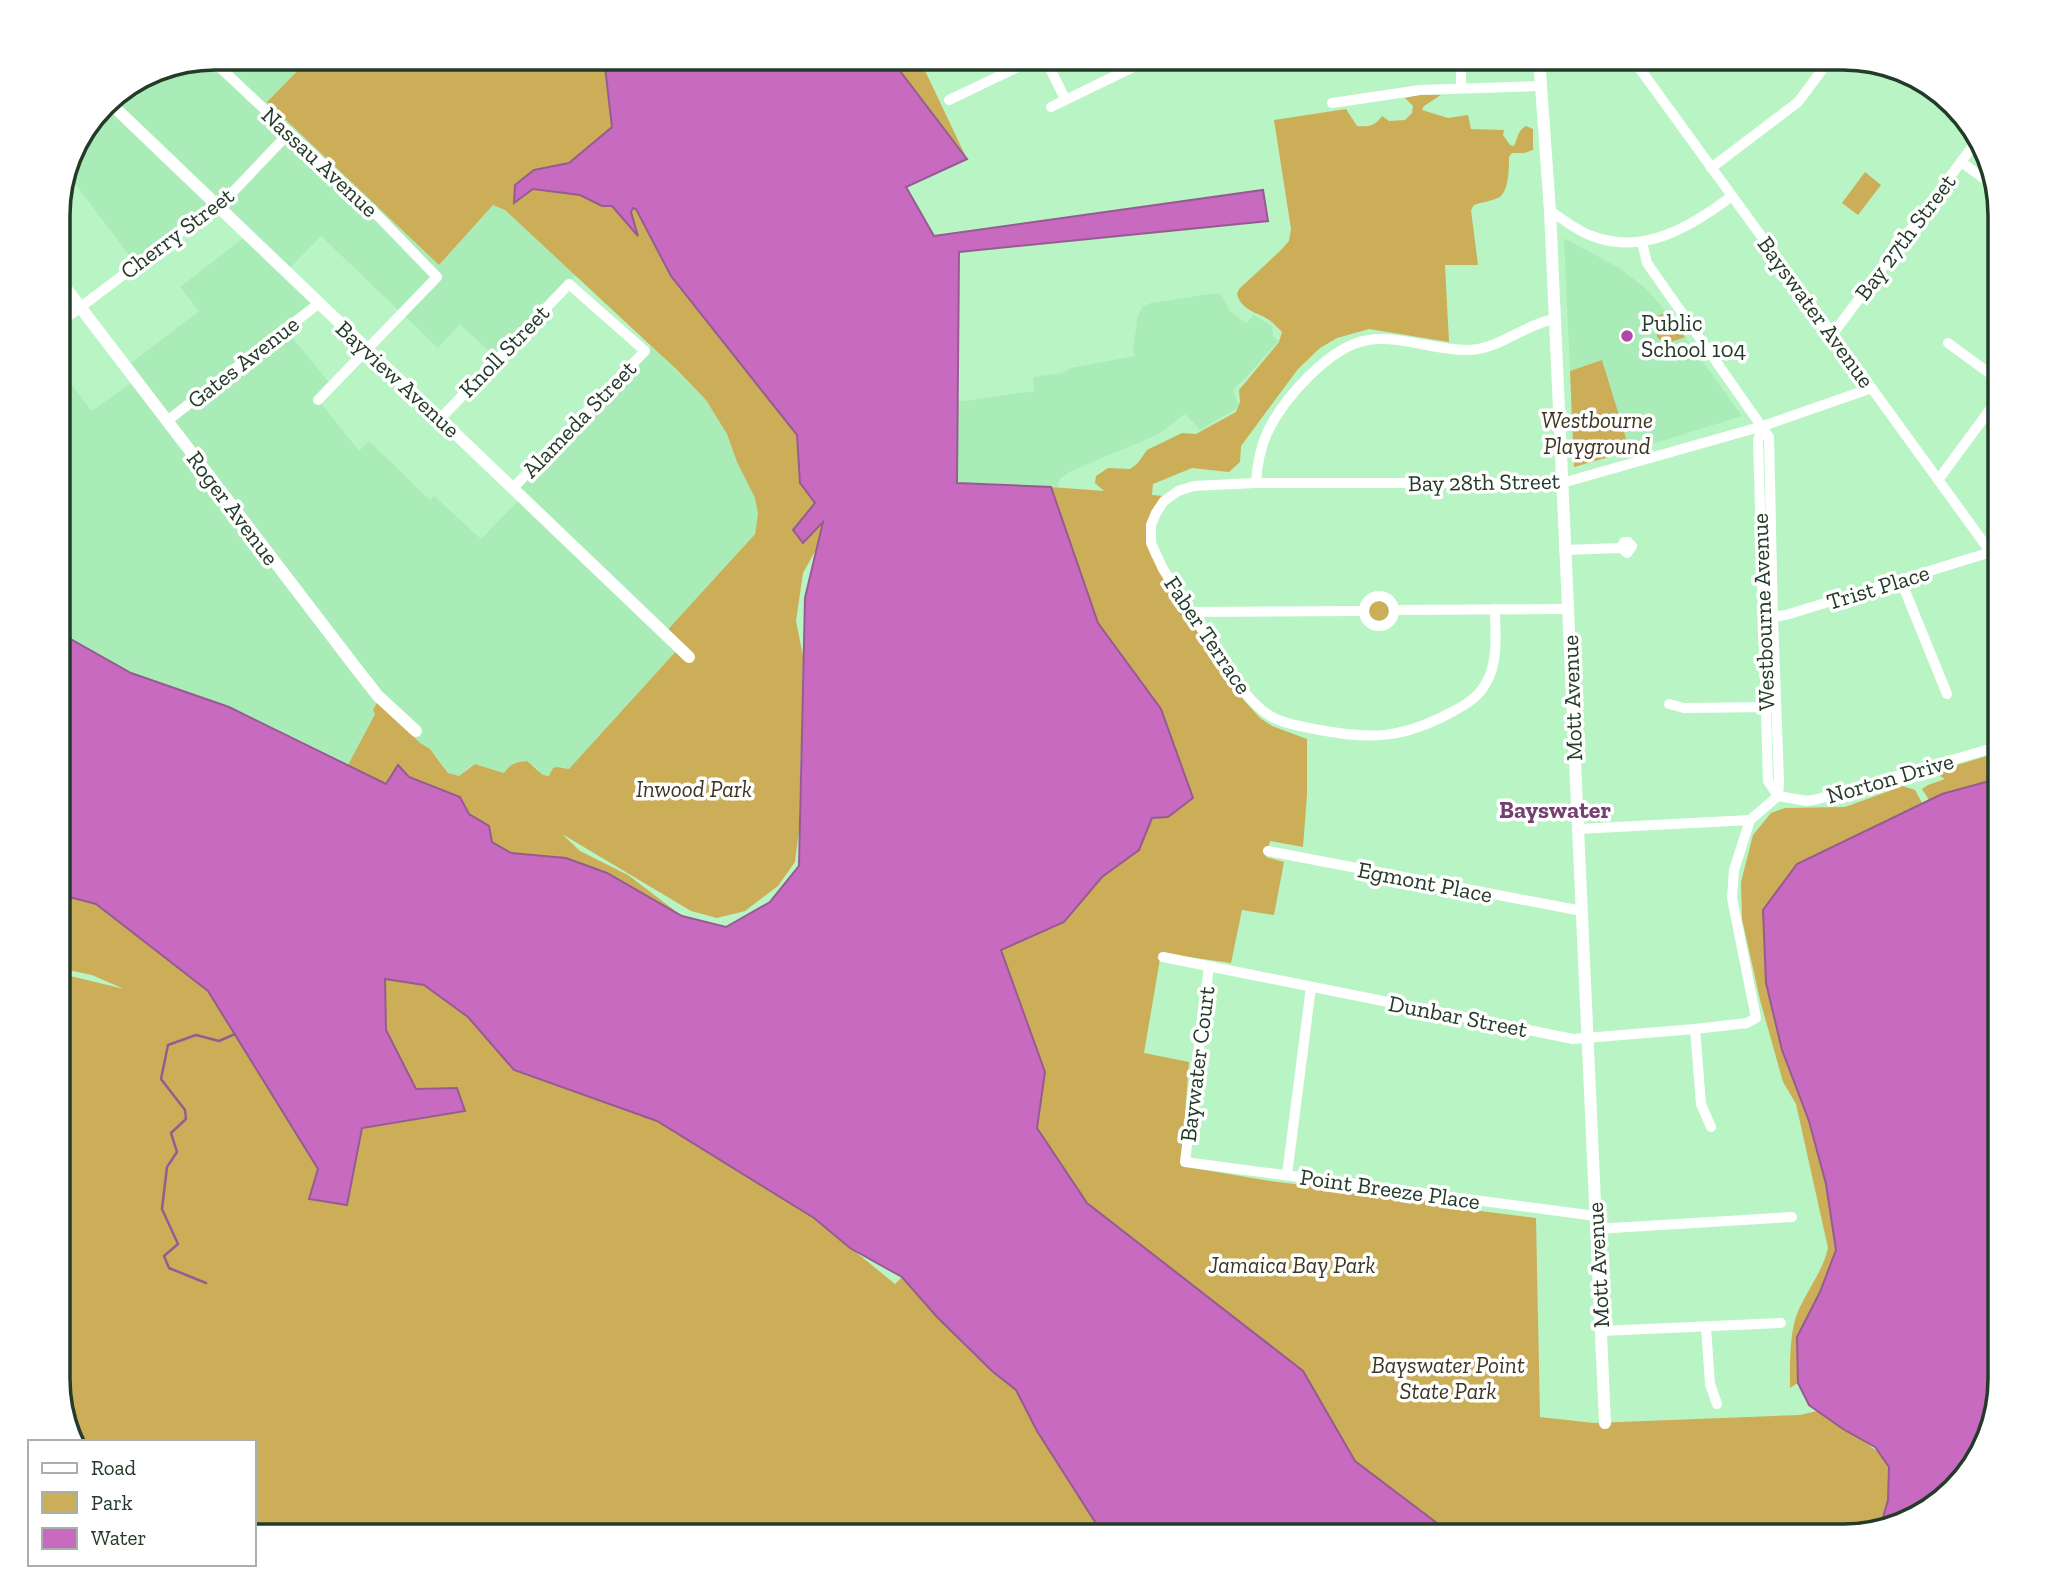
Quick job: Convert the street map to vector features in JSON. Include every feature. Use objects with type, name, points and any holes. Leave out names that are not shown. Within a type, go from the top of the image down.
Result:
[{"type":"street","name":"Nassau Avenue","points":[[223,70],[438,277],[367,350]]},
{"type":"street","points":[[949,100],[1012,70]]},
{"type":"street","points":[[1051,70],[1065,99]]},
{"type":"street","points":[[1051,107],[1127,70]]},
{"type":"street","points":[[1461,70],[1461,89]]},
{"type":"street","name":"Mott Avenue","points":[[1539,70],[1550,211],[1605,1423]]},
{"type":"street","name":"Bayswater Avenue","points":[[1641,70],[1988,548]]},
{"type":"street","points":[[1711,168],[1798,102],[1822,70]]},
{"type":"street","points":[[1332,103],[1420,90],[1540,86]]},
{"type":"street","name":"Bayview Avenue","points":[[117,109],[690,657]]},
{"type":"street","name":"Cherry Street","points":[[70,315],[231,194],[289,133]]},
{"type":"street","name":"Bay 27th Street","points":[[1832,335],[1971,148]]},
{"type":"street","points":[[1961,162],[1983,178]]},
{"type":"street","points":[[1550,211],[1589,236],[1622,242],[1643,242],[1689,226],[1732,196]]},
{"type":"street","name":"Westbourne Avenue","points":[[1643,242],[1647,263],[1769,437],[1768,617],[1778,796]]},
{"type":"street","name":"Alameda Street","points":[[513,488],[645,351],[569,284]]},
{"type":"street","name":"Knoll Street","points":[[440,419],[569,284]]},
{"type":"street","name":"Roger Avenue","points":[[70,294],[378,696],[416,731]]},
{"type":"street","name":"Gates Avenue","points":[[167,421],[318,304]]},
{"type":"street","points":[[1256,483],[1260,453],[1268,431],[1322,364],[1342,349],[1370,340],[1402,341],[1469,350],[1487,347],[1538,322],[1554,319]]},
{"type":"street","points":[[1948,343],[1988,373]]},
{"type":"street","points":[[318,400],[367,350]]},
{"type":"street","name":"Bay 28th Street","points":[[1169,496],[1194,486],[1256,483],[1562,483],[1763,426],[1872,388]]},
{"type":"street","points":[[1938,480],[1988,412]]},
{"type":"street","name":"Faber Terrace","points":[[1169,496],[1151,525],[1150,539],[1160,564],[1235,681],[1271,716],[1303,727],[1370,737],[1394,735],[1429,724],[1478,695],[1491,674],[1495,653],[1495,609]]},
{"type":"street","points":[[1564,550],[1621,548]]},
{"type":"street","name":"Trist Place","points":[[1768,617],[1901,581],[1988,553]]},
{"type":"street","points":[[1901,581],[1947,694]]},
{"type":"street","points":[[1376,596],[1390,601],[1394,610],[1388,623],[1379,626],[1370,623],[1364,611],[1367,601],[1376,596]]},
{"type":"street","points":[[1394,610],[1569,609]]},
{"type":"street","points":[[1190,612],[1364,611]]},
{"type":"street","points":[[1669,704],[1684,708],[1771,707]]},
{"type":"street","name":"Norton Drive","points":[[1778,796],[1807,801],[1818,799],[1988,750]]},
{"type":"street","points":[[1578,830],[1750,820],[1778,796]]},
{"type":"street","name":"Dunbar Street","points":[[1163,957],[1573,1039],[1747,1023],[1756,1018],[1732,898],[1734,870],[1750,820]]},
{"type":"street","name":"Egmont Place","points":[[1268,851],[1582,911]]},
{"type":"street","name":"Baywater Court","points":[[1185,1162],[1209,966]]},
{"type":"street","points":[[1287,1175],[1311,987]]},
{"type":"street","points":[[1695,1029],[1701,1104],[1712,1127]]},
{"type":"street","name":"Point Breeze Place","points":[[1185,1162],[1287,1175],[1596,1223],[1792,1217]]},
{"type":"street","points":[[1602,1331],[1781,1323]]},
{"type":"street","points":[[1706,1327],[1710,1384],[1717,1404]]},
{"type":"shaded area","points":[[206,70],[298,70],[267,102],[439,265],[493,205],[505,210],[576,275],[496,358],[460,324],[438,348],[321,236],[286,272],[320,304],[286,330],[333,387],[320,402],[359,451],[369,441],[430,500],[434,496],[481,539],[522,497],[515,489],[651,346],[706,400],[727,434],[755,498],[758,514],[755,533],[664,635],[678,649],[569,769],[562,767],[549,776],[543,775],[534,765],[504,773],[480,765],[470,766],[459,776],[455,776],[449,773],[434,754],[375,713],[348,765],[229,707],[131,673],[70,639],[70,383],[92,411],[136,379],[127,366],[199,311],[180,287],[247,235],[214,203],[135,263],[74,182],[85,151],[100,127],[120,106],[143,89],[178,75]]},
{"type":"shaded area","name":"Public School 104","points":[[1564,238],[1621,269],[1645,288],[1667,312],[1742,416],[1630,451],[1602,361],[1570,371]]},
{"type":"shaded area","points":[[1217,293],[1222,296],[1230,311],[1246,323],[1254,315],[1272,326],[1273,337],[1279,340],[1233,389],[1239,407],[1200,430],[1185,414],[1157,435],[1069,472],[1059,480],[1058,487],[957,483],[957,402],[1034,391],[1033,377],[1135,356],[1133,349],[1138,316],[1143,306]]},
{"type":"green space","name":"Inwood Park","points":[[298,70],[605,70],[612,127],[569,163],[534,170],[515,202],[533,189],[580,195],[602,206],[612,206],[637,236],[631,212],[633,208],[636,209],[671,276],[797,435],[801,483],[823,520],[817,548],[803,573],[796,621],[803,656],[799,831],[795,862],[778,886],[745,911],[717,918],[691,911],[562,834],[580,851],[628,875],[682,916],[607,873],[566,858],[511,853],[492,842],[489,826],[469,814],[460,797],[409,777],[398,765],[387,784],[348,765],[375,714],[373,710],[378,701],[420,743],[430,749],[448,773],[459,776],[475,764],[504,773],[514,764],[527,761],[543,775],[549,776],[553,768],[557,767],[569,769],[678,649],[663,635],[755,534],[758,514],[755,498],[727,434],[706,400],[505,210],[493,205],[439,265],[267,102]]},
{"type":"green space","points":[[836,70],[925,70],[967,159],[909,185]]},
{"type":"green space","points":[[1423,94],[1441,95],[1422,110],[1448,118],[1468,115],[1471,129],[1504,130],[1503,135],[1510,145],[1514,146],[1523,128],[1526,126],[1533,129],[1533,150],[1512,153],[1509,157],[1507,183],[1501,196],[1474,205],[1471,210],[1478,265],[1445,265],[1449,342],[1369,329],[1337,338],[1320,348],[1298,369],[1241,446],[1240,462],[1229,472],[1192,468],[1153,484],[1152,495],[1165,496],[1148,547],[1151,556],[1232,687],[1260,718],[1272,726],[1307,739],[1303,847],[1270,841],[1266,857],[1284,862],[1274,915],[1242,910],[1231,963],[1161,953],[1144,1053],[1189,1062],[1181,1166],[1270,1181],[1435,1201],[1440,1206],[1536,1218],[1540,1417],[1594,1423],[1800,1415],[1817,1411],[1869,1445],[1885,1461],[1889,1468],[1890,1482],[1883,1518],[1852,1524],[1438,1524],[1355,1461],[1303,1371],[1087,1203],[1037,1128],[1045,1072],[1001,950],[1064,922],[1102,877],[1139,850],[1152,818],[1161,709],[1098,623],[1051,487],[1104,491],[1095,483],[1096,476],[1108,468],[1130,469],[1147,450],[1182,433],[1196,434],[1236,412],[1240,402],[1239,390],[1279,342],[1282,332],[1268,319],[1243,305],[1237,294],[1289,241],[1291,229],[1274,120],[1346,109],[1357,126],[1371,125],[1382,116],[1389,121],[1405,120],[1412,113],[1413,106],[1405,98]]},
{"type":"green space","points":[[1865,172],[1881,185],[1858,215],[1842,203]]},
{"type":"green space","points":[[1667,312],[1685,337],[1665,344],[1657,337],[1655,324],[1651,319]]},
{"type":"green space","name":"Westbourne Playground","points":[[1602,360],[1630,451],[1574,467],[1570,371]]},
{"type":"green space","points":[[1379,601],[1386,604],[1389,611],[1386,618],[1379,621],[1372,618],[1369,611],[1372,604]]},
{"type":"green space","points":[[1988,756],[1988,783],[1929,800],[1922,789],[1945,779],[1934,772]]},
{"type":"green space","points":[[1903,786],[1915,790],[1922,803],[1797,864],[1766,984],[1782,1050],[1809,1121],[1826,1184],[1836,1250],[1820,1292],[1797,1337],[1798,1383],[1790,1388],[1791,1347],[1796,1316],[1820,1271],[1828,1248],[1796,1104],[1783,1082],[1760,1000],[1742,919],[1741,882],[1753,835],[1771,813],[1785,808],[1845,807]]},
{"type":"green space","points":[[70,897],[96,904],[208,991],[318,1169],[309,1199],[347,1204],[362,1128],[457,1088],[416,1089],[386,1030],[385,978],[424,985],[468,1017],[514,1070],[657,1121],[814,1218],[895,1284],[902,1277],[937,1317],[992,1371],[1016,1390],[1037,1431],[1096,1524],[256,1524],[256,1440],[84,1440],[75,1416],[70,1388],[70,976],[124,989],[92,975],[70,970]]},
{"type":"water","points":[[605,70],[899,70],[967,159],[906,187],[934,236],[1263,190],[1268,221],[959,252],[957,483],[1051,487],[1098,623],[1161,709],[1193,798],[1168,817],[1152,818],[1139,850],[1102,877],[1064,922],[1001,950],[1045,1072],[1037,1128],[1087,1203],[1303,1371],[1355,1461],[1438,1524],[1096,1524],[1037,1431],[1016,1390],[992,1371],[937,1317],[902,1277],[850,1248],[814,1218],[657,1121],[514,1070],[468,1017],[424,985],[385,979],[386,1030],[416,1089],[457,1088],[465,1111],[362,1128],[347,1205],[309,1199],[318,1169],[208,991],[96,904],[70,897],[70,639],[131,673],[229,707],[386,784],[398,765],[409,777],[460,797],[469,814],[489,826],[492,842],[511,853],[566,858],[607,873],[682,916],[726,927],[770,902],[799,866],[805,598],[823,522],[803,543],[793,530],[815,503],[800,483],[797,435],[671,276],[636,209],[633,208],[631,212],[638,236],[612,206],[602,206],[580,195],[533,189],[514,203],[515,185],[534,170],[569,163],[612,127]]},
{"type":"water","points":[[1988,781],[1987,1398],[1973,1443],[1952,1474],[1923,1499],[1907,1509],[1883,1518],[1888,1500],[1889,1467],[1875,1447],[1809,1405],[1798,1383],[1797,1337],[1820,1292],[1836,1250],[1826,1184],[1809,1121],[1782,1050],[1766,983],[1763,910],[1797,864],[1942,794]]},
{"type":"waterway","points":[[206,1283],[169,1268],[164,1256],[178,1244],[162,1209],[167,1167],[177,1152],[171,1133],[186,1119],[185,1110],[161,1079],[168,1045],[196,1035],[219,1041],[235,1034]]},
{"type":"place","name":"Public School 104","points":[[1627,336]]},
{"type":"district","name":"Bayswater","points":[[1555,809]]},
{"type":"park label","name":"Jamaica Bay Park","points":[[1292,1265]]},
{"type":"park label","name":"Bayswater Point State Park","points":[[1448,1378]]}]
